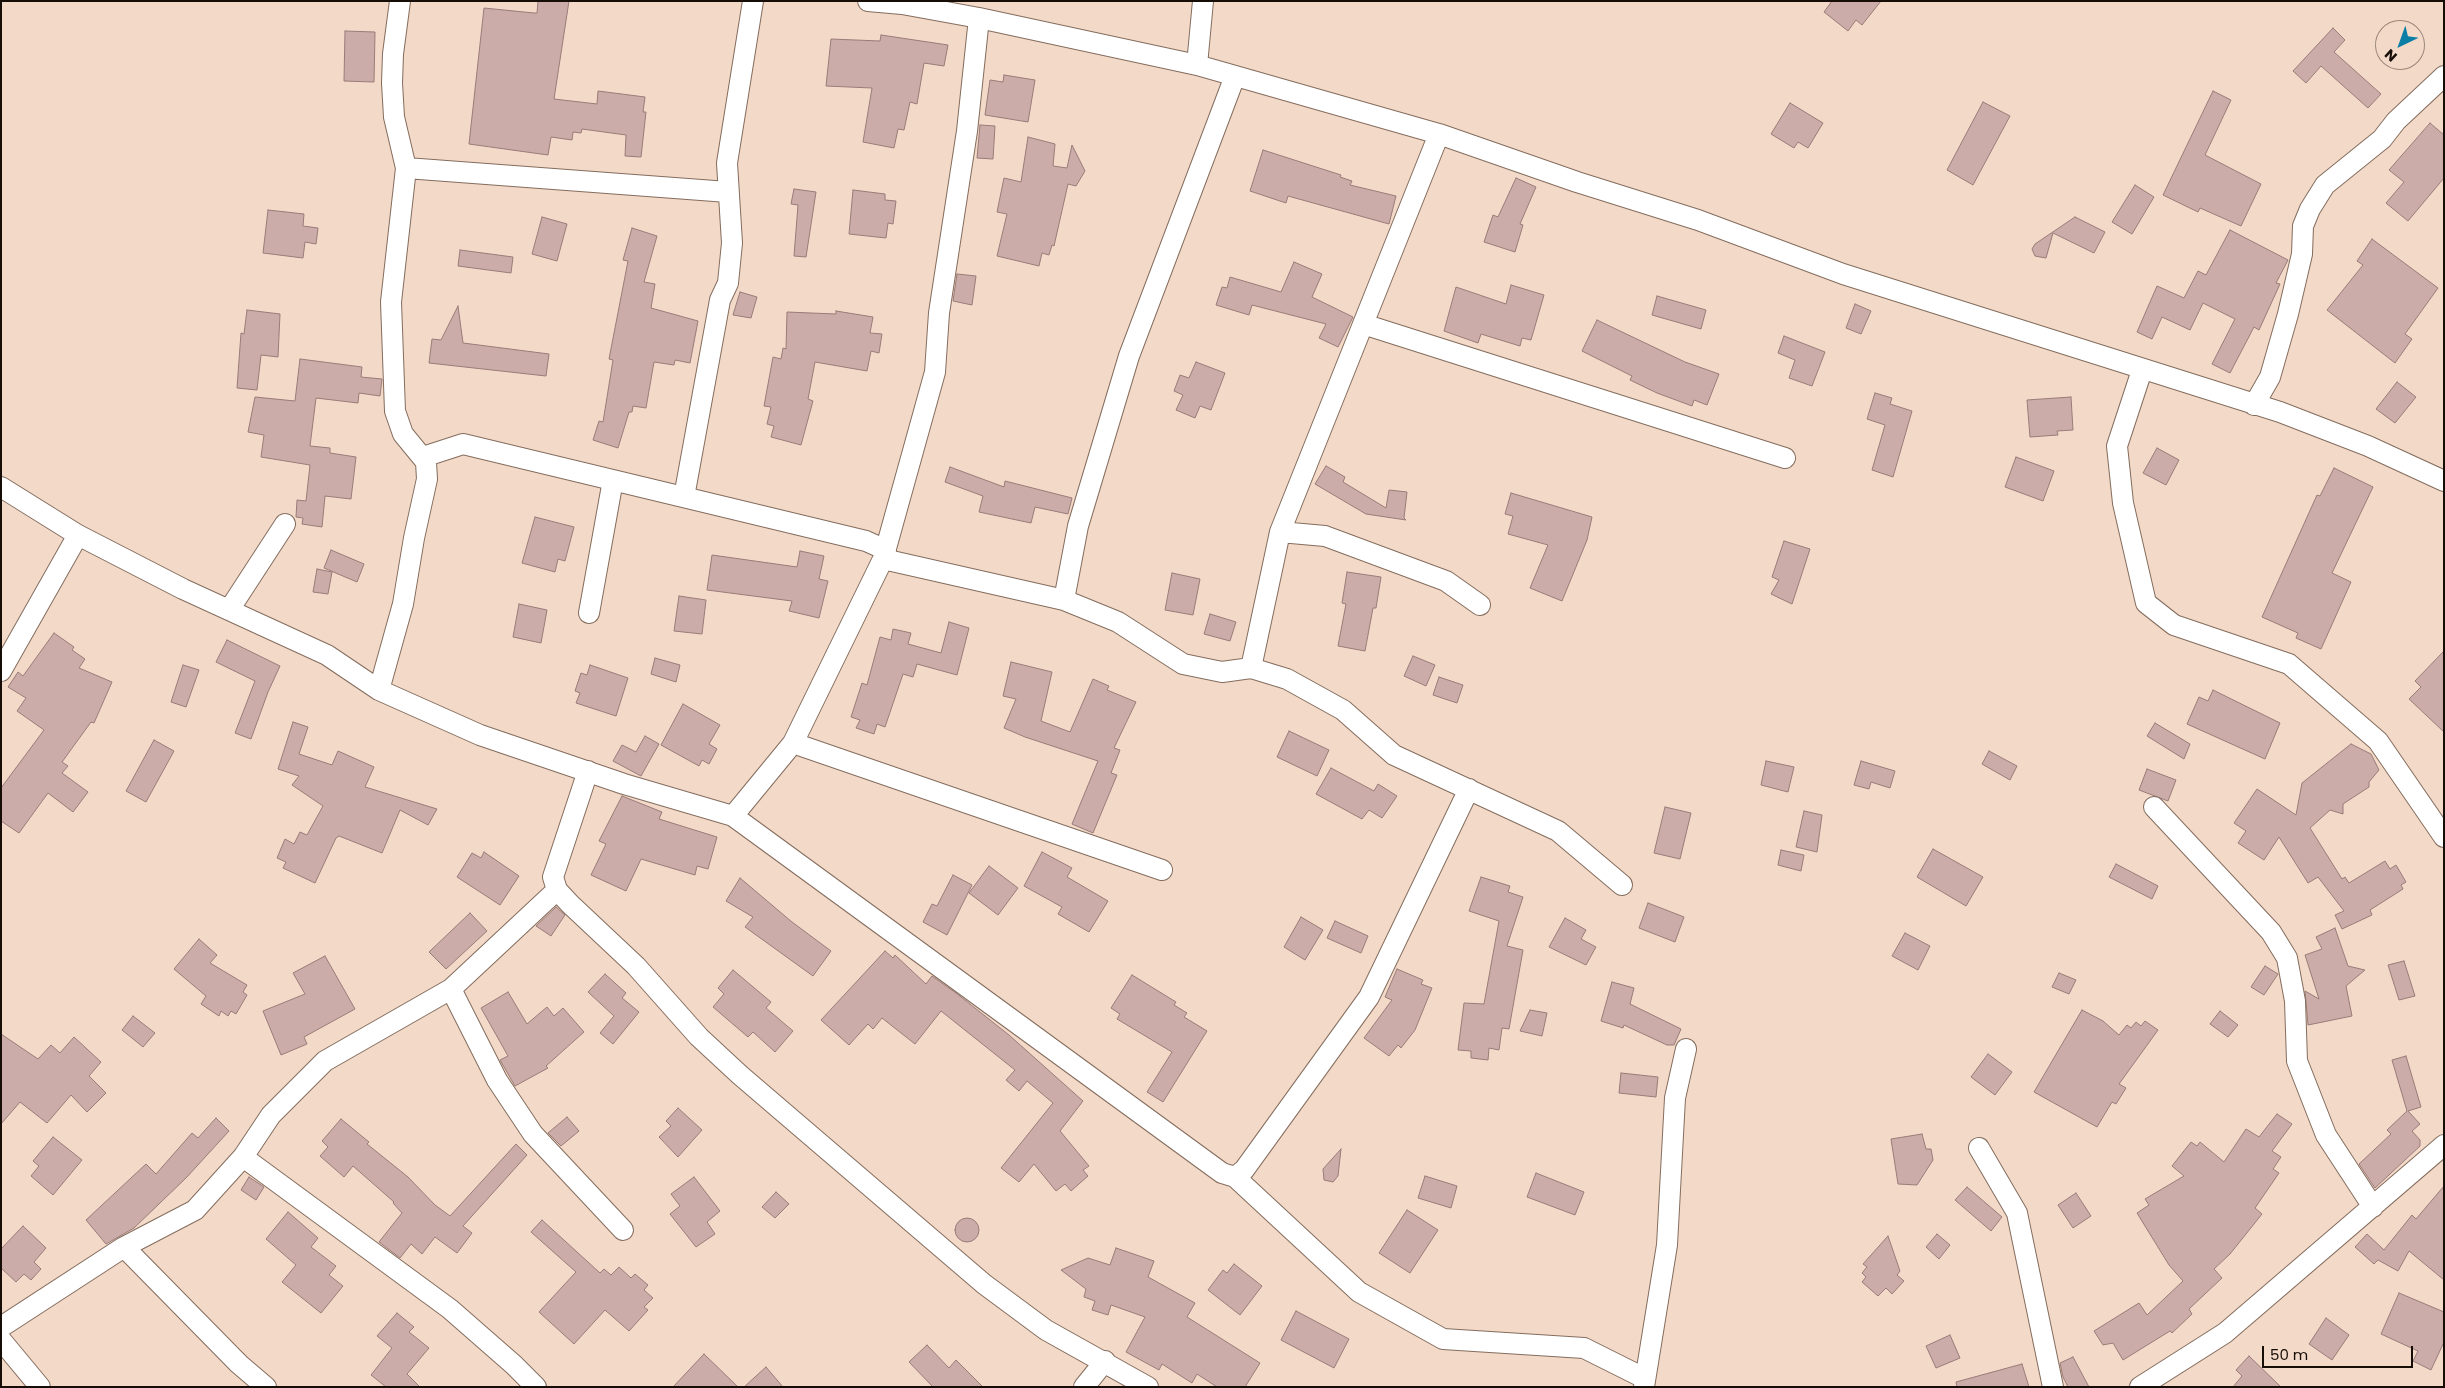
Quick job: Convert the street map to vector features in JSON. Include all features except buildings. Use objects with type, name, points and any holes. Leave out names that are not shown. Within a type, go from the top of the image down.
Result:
[{"type":"street","points":[[379,690],[403,604],[414,538],[428,479],[426,462],[403,434],[395,411],[391,302],[406,168],[394,117],[392,83],[393,54],[400,1]]},
{"type":"street","points":[[684,497],[720,300],[728,284],[732,242],[727,163],[753,1]]},
{"type":"street","points":[[868,1],[902,4],[979,18],[1197,65],[1439,134],[1577,182],[1698,220],[1843,274],[2142,370],[2280,412],[2368,446],[2444,481]]},
{"type":"street","points":[[1197,65],[1203,1]]},
{"type":"street","points":[[733,816],[793,744],[884,554],[935,372],[939,313],[967,131],[979,18]]},
{"type":"street","points":[[1064,600],[1078,526],[1129,356],[1235,76]]},
{"type":"street","points":[[2254,405],[2270,378],[2302,254],[2303,226],[2310,209],[2325,185],[2382,139],[2396,121],[2444,76]]},
{"type":"street","points":[[1250,668],[1280,532],[1439,134]]},
{"type":"street","points":[[406,168],[728,192]]},
{"type":"street","points":[[1363,324],[1785,458]]},
{"type":"street","points":[[2142,370],[2117,446],[2123,502],[2146,603],[2174,625],[2289,664],[2378,741],[2444,837]]},
{"type":"street","points":[[2270,378],[2280,412]]},
{"type":"street","points":[[423,457],[463,444],[866,541],[884,554],[1064,600],[1118,622],[1183,664],[1222,672],[1250,668],[1287,679],[1343,710],[1394,754],[1558,830],[1622,885]]},
{"type":"street","points":[[589,613],[613,480]]},
{"type":"street","points":[[1,487],[78,535],[183,589],[327,655],[379,690],[480,735],[588,772],[733,816],[1222,1174],[1235,1177],[1359,1292],[1443,1339],[1584,1348],[1644,1383],[1667,1245],[1675,1098],[1686,1049]]},
{"type":"street","points":[[229,610],[285,524]]},
{"type":"street","points":[[1280,532],[1325,536],[1446,581],[1480,605]]},
{"type":"street","points":[[1,671],[78,535]]},
{"type":"street","points":[[793,744],[1162,870]]},
{"type":"street","points":[[588,772],[554,877],[557,890],[636,966],[699,1037],[748,1082],[984,1284],[1046,1330],[1105,1361],[1148,1387]]},
{"type":"street","points":[[1235,1177],[1244,1170],[1369,997],[1469,789]]},
{"type":"street","points":[[2154,807],[2271,932],[2287,958],[2295,1001],[2297,1061],[2326,1135],[2373,1207]]},
{"type":"street","points":[[1,1327],[124,1248],[195,1210],[243,1157],[271,1115],[325,1061],[451,989],[557,890]]},
{"type":"street","points":[[451,989],[497,1080],[533,1134],[623,1230]]},
{"type":"street","points":[[2140,1387],[2225,1333],[2444,1145]]},
{"type":"street","points":[[1978,1148],[2017,1213],[2053,1387]]},
{"type":"street","points":[[243,1157],[450,1309],[514,1365],[536,1387]]},
{"type":"street","points":[[124,1248],[239,1364],[266,1387]]},
{"type":"street","points":[[1,1340],[40,1387]]},
{"type":"street","points":[[1084,1387],[1105,1361]]}]
